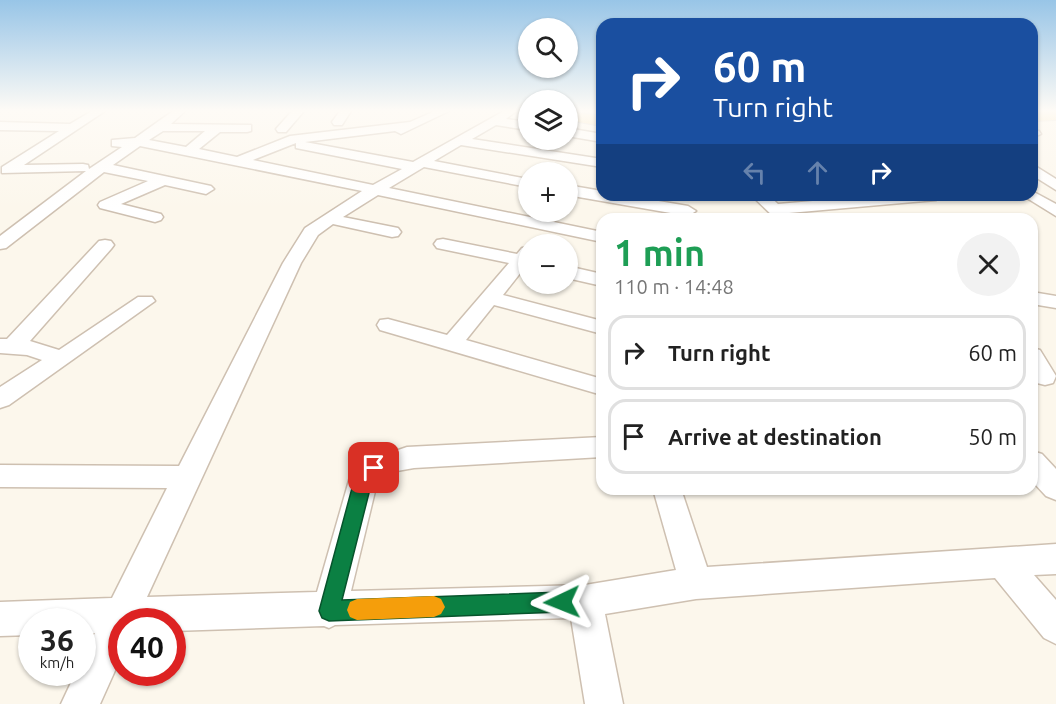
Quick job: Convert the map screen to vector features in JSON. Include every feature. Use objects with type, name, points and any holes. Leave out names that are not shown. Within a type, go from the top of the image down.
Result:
[{"type":"street","points":[[4,172],[47,144]]},
{"type":"street","points":[[0,244],[8,225],[116,144]]},
{"type":"street","points":[[8,225],[135,144]]},
{"type":"street","points":[[147,144],[518,214]]},
{"type":"street","points":[[188,152],[198,144]]},
{"type":"street","points":[[239,161],[267,144]]},
{"type":"street","points":[[314,144],[351,154],[518,181]]},
{"type":"street","points":[[351,154],[373,144]]},
{"type":"street","points":[[123,608],[292,263],[311,232],[377,189],[454,144]]},
{"type":"street","points":[[478,144],[596,162]]},
{"type":"street","points":[[578,169],[596,151]]},
{"type":"street","points":[[9,154],[26,158]]},
{"type":"street","points":[[1038,167],[1056,166]]},
{"type":"street","points":[[101,167],[206,189]]},
{"type":"street","points":[[4,172],[83,168]]},
{"type":"street","points":[[1038,172],[1056,186]]},
{"type":"street","points":[[155,217],[106,205],[166,179]]},
{"type":"street","points":[[578,192],[596,194]]},
{"type":"street","points":[[1038,200],[1056,211]]},
{"type":"street","points":[[642,201],[689,208]]},
{"type":"street","points":[[766,201],[779,213]]},
{"type":"street","points":[[788,213],[887,201]]},
{"type":"street","points":[[330,219],[392,232]]},
{"type":"street","points":[[542,222],[549,226],[596,236]]},
{"type":"street","points":[[542,234],[549,226]]},
{"type":"street","points":[[443,244],[518,257]]},
{"type":"street","points":[[7,346],[105,245]]},
{"type":"street","points":[[452,343],[518,267]]},
{"type":"street","points":[[578,275],[596,279]]},
{"type":"street","points":[[491,298],[596,326]]},
{"type":"street","points":[[1038,299],[1056,302]]},
{"type":"street","points":[[0,399],[145,301]]},
{"type":"street","points":[[388,325],[596,385]]},
{"type":"street","points":[[7,346],[51,354],[54,361],[47,369]]},
{"type":"street","points":[[329,611],[364,477],[374,468],[392,460],[414,457],[596,447]]},
{"type":"street","points":[[1038,468],[1056,488]]},
{"type":"street","points":[[0,476],[186,477]]},
{"type":"street","points":[[670,495],[696,583]]},
{"type":"street","points":[[186,615],[585,601],[696,583],[1056,559]]},
{"type":"street","points":[[1004,564],[1056,626]]},
{"type":"street","points":[[585,601],[604,704]]},
{"type":"street","points":[[0,619],[108,617]]},
{"type":"street","points":[[80,704],[108,642]]},
{"type":"slow traffic","points":[[357,610],[434,607]]},
{"type":"route","points":[[374,468],[364,477],[329,611],[562,602]]}]
